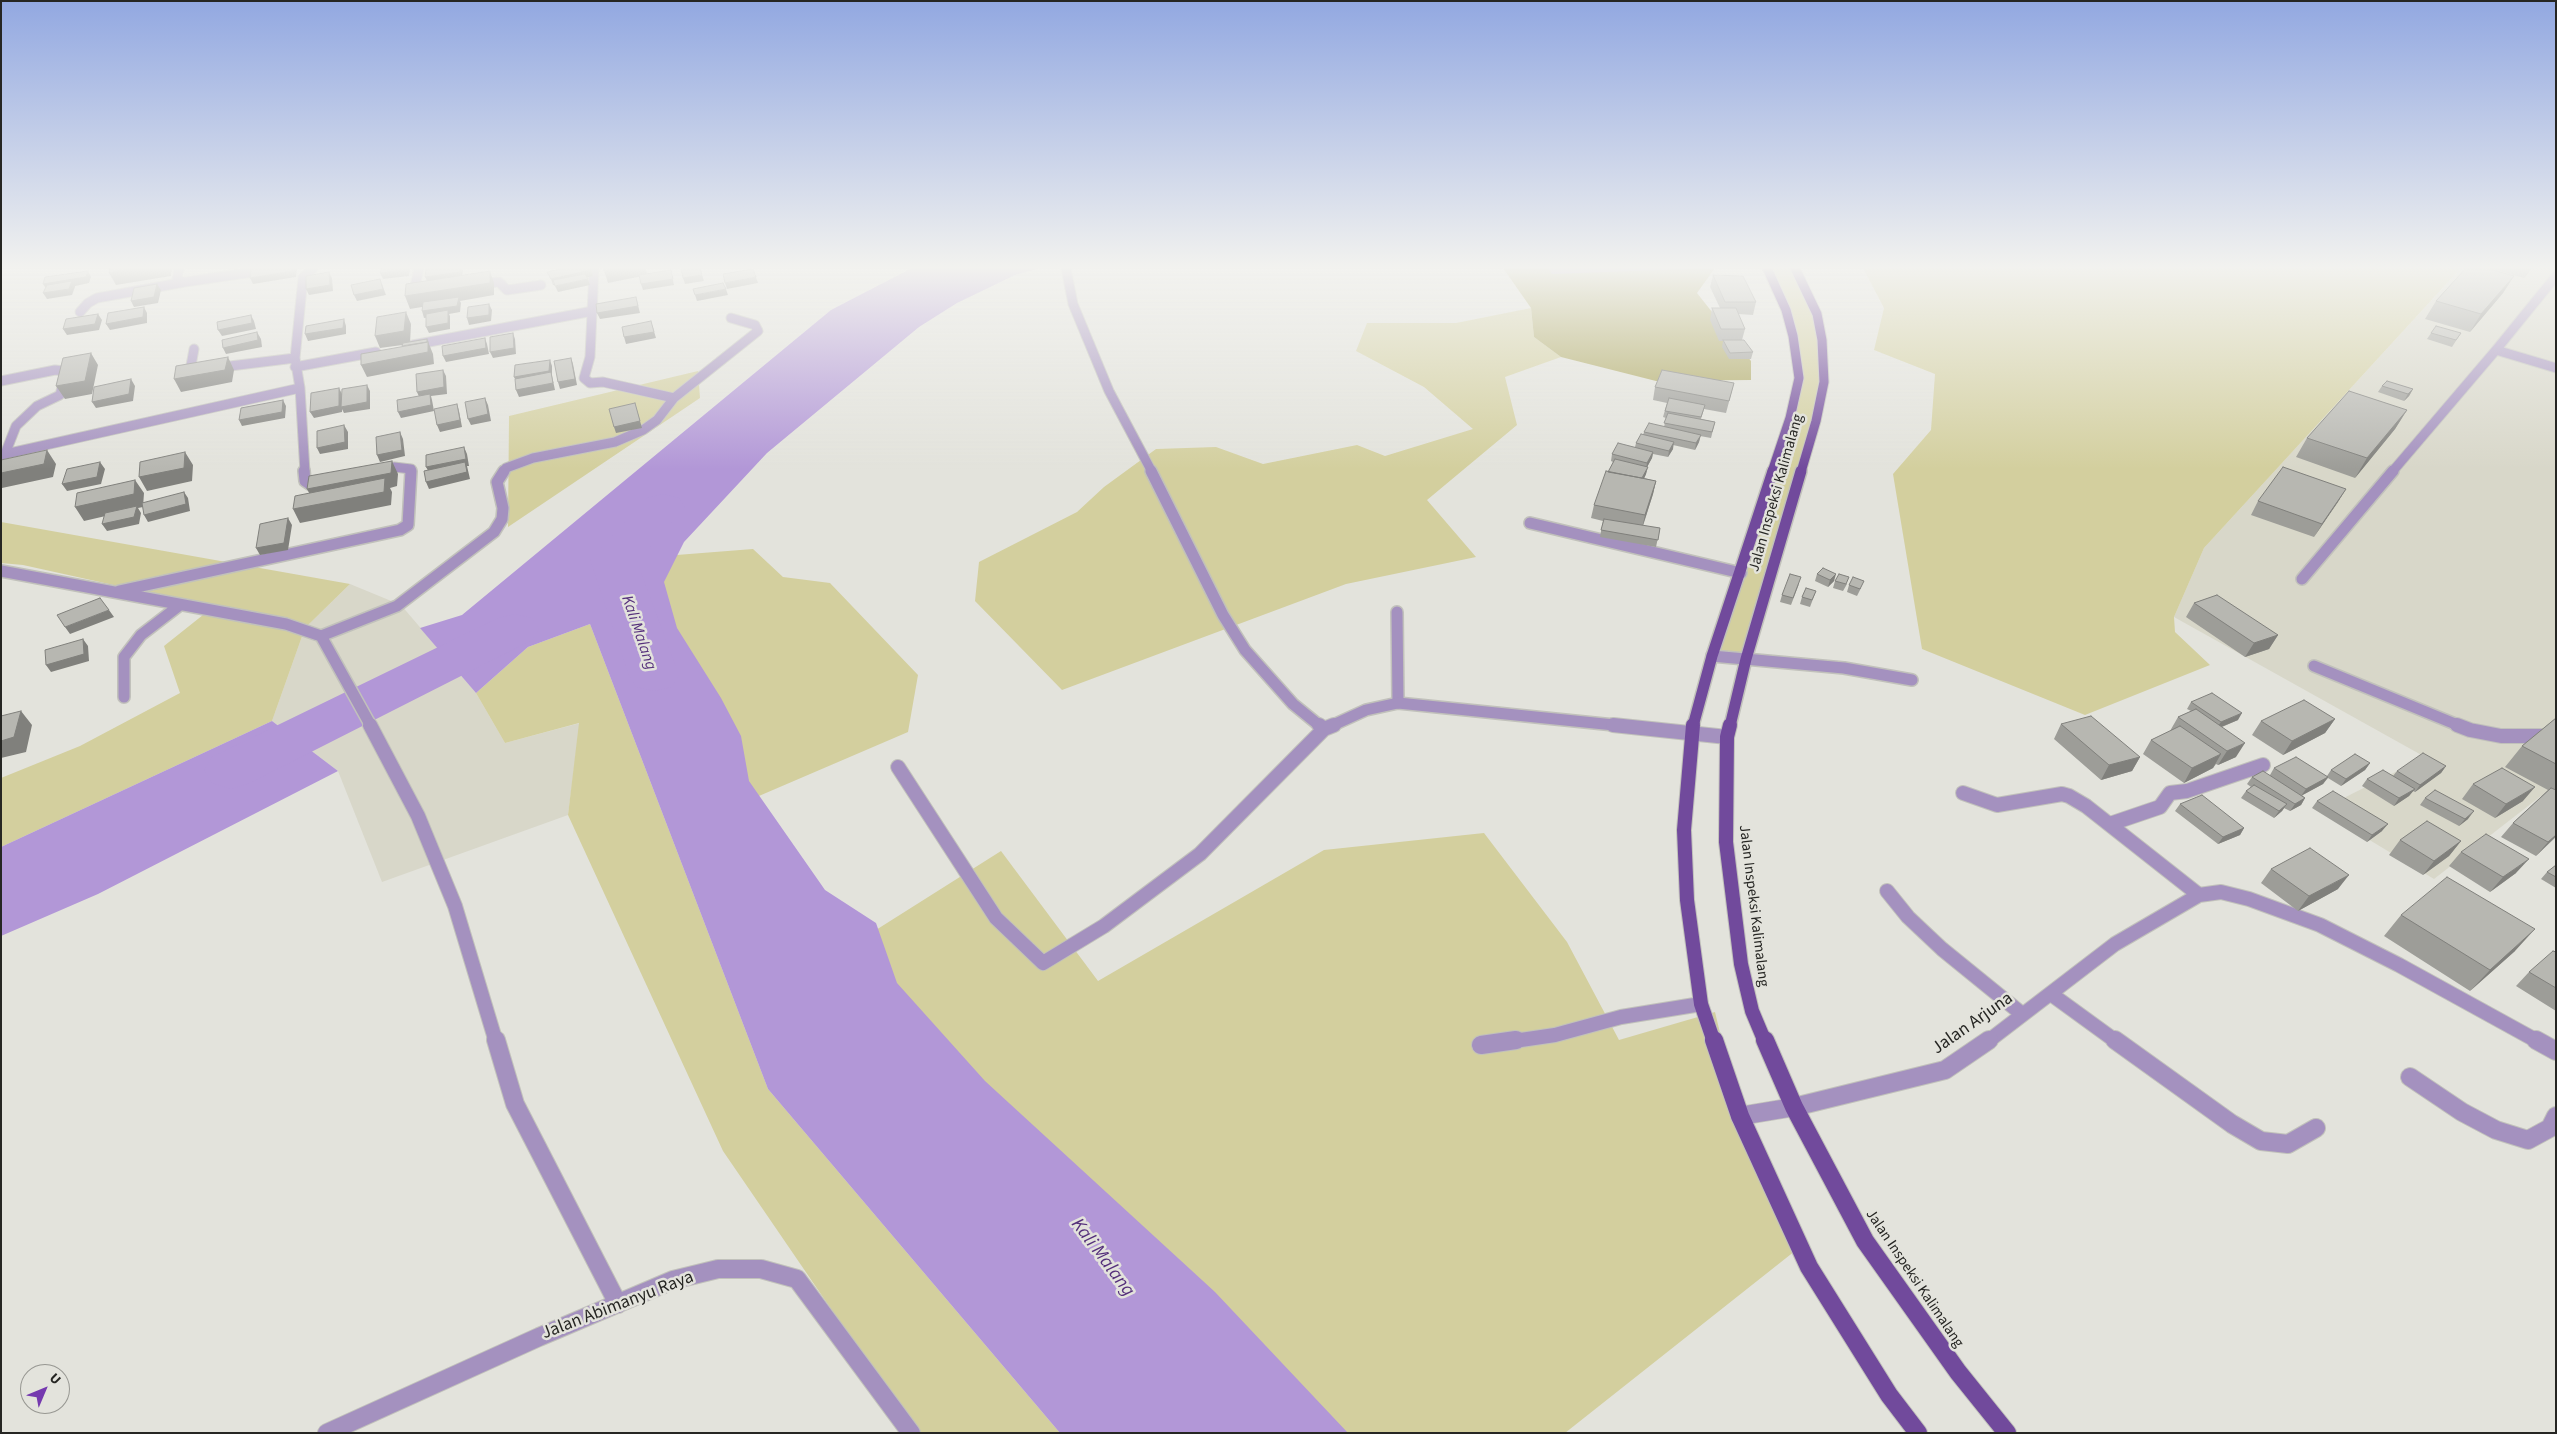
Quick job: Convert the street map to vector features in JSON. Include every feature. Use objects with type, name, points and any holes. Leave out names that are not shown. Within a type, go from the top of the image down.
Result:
[{"type":"main road","name":"Jalan Inspeksi Kalimalang","points":[[1793,335],[1799,378],[1790,418],[1741,573],[1712,656],[1691,733],[1684,830],[1686,900],[1701,1004],[1740,1116],[1809,1267],[1889,1395],[1918,1433]]},
{"type":"main road","name":"Jalan Inspeksi Kalimalang","points":[[1821,335],[1824,382],[1816,421],[1746,659],[1727,737],[1726,842],[1741,964],[1752,1012],[1794,1107],[1864,1241],[1958,1372],[2007,1433]]},
{"type":"street","points":[[298,335],[295,363],[300,388],[305,481],[311,485],[320,486],[339,481]]},
{"type":"street","points":[[400,348],[468,335]]},
{"type":"street","points":[[591,335],[590,357],[584,378],[590,383],[603,382],[674,398]]},
{"type":"street","points":[[321,636],[397,606],[494,532],[502,519],[504,508],[497,482],[506,468],[533,458],[574,451],[628,437],[657,420],[674,398],[752,335]]},
{"type":"street","points":[[1086,335],[1109,391],[1223,615],[1245,650],[1269,679],[1293,704],[1324,729]]},
{"type":"street","points":[[2302,579],[2508,335]]},
{"type":"street","points":[[194,349],[190,371],[295,363],[381,351]]},
{"type":"street","points":[[2496,350],[2556,368]]},
{"type":"street","points":[[1,381],[55,370],[66,370],[60,395],[37,406],[16,426],[3,454]]},
{"type":"street","points":[[3,454],[300,388]]},
{"type":"street","points":[[114,592],[389,533],[408,525],[411,469],[394,467],[366,474]]},
{"type":"street","points":[[1530,522],[1741,573]]},
{"type":"street","points":[[1,572],[286,624],[321,636],[329,647],[418,816],[455,906],[515,1104],[618,1304]]},
{"type":"street","points":[[124,697],[124,658],[142,636],[180,605]]},
{"type":"street","points":[[1398,612],[1398,703]]},
{"type":"street","points":[[1712,656],[1844,668],[1912,680]]},
{"type":"street","points":[[2314,666],[2470,730],[2501,736],[2556,736]]},
{"type":"street","points":[[898,767],[996,918],[1043,963],[1104,926],[1200,854],[1324,729],[1366,710],[1398,703],[1727,737]]},
{"type":"street","points":[[2110,824],[2160,807],[2165,797],[2170,793],[2187,791],[2263,766]]},
{"type":"street","points":[[1963,793],[1997,805],[2062,794],[2080,802],[2110,824],[2199,895],[2221,892],[2249,899],[2320,925],[2399,965],[2556,1051]]},
{"type":"street","points":[[1887,891],[1908,917],[1942,949],[2022,1014]]},
{"type":"street","name":"Jalan Arjuna","points":[[1740,1116],[1794,1107],[1945,1070],[1994,1037],[2115,944],[2199,895]]},
{"type":"street","points":[[2051,994],[2232,1124],[2262,1141],[2288,1144],[2316,1128]]},
{"type":"street","points":[[1481,1045],[1555,1035],[1621,1017],[1701,1004]]},
{"type":"street","points":[[2410,1077],[2462,1112],[2496,1130],[2528,1140],[2550,1128],[2556,1116]]},
{"type":"street","name":"Jalan Abimanyu Raya","points":[[327,1433],[539,1337],[673,1280],[718,1269],[761,1269],[796,1279],[911,1433]]},
{"type":"shaded area","points":[[1362,335],[1534,335],[1561,357],[1505,377],[1517,425],[1427,500],[1476,557],[1346,584],[1062,690],[975,601],[979,562],[1077,512],[1104,487],[1156,449],[1216,447],[1263,464],[1357,445],[1385,456],[1473,429],[1424,387],[1356,351]]},
{"type":"shaded area","points":[[1534,335],[1730,335],[1751,361],[1751,380],[1656,381],[1561,357]]},
{"type":"shaded area","points":[[1819,335],[1824,382],[1746,659],[1712,656],[1797,391],[1793,336]]},
{"type":"shaded area","points":[[1878,335],[2400,335],[2204,548],[2174,617],[2175,632],[2210,665],[2085,715],[1922,649],[1893,474],[1931,430],[1935,374],[1874,350]]},
{"type":"shaded area","points":[[2400,335],[2556,335],[2556,802],[2541,796],[2434,879],[2320,810],[2425,757],[2174,617],[2204,548]]},
{"type":"shaded area","points":[[698,371],[700,398],[508,527],[509,416]]},
{"type":"shaded area","points":[[1,522],[350,584],[305,628],[272,721],[1,847],[1,778],[80,746],[180,693],[164,646],[213,607],[23,565],[1,563]]},
{"type":"shaded area","points":[[753,549],[783,577],[830,583],[918,675],[908,732],[703,820],[613,560]]},
{"type":"shaded area","points":[[350,584],[401,605],[476,693],[505,743],[580,723],[568,815],[382,882],[338,771],[272,721],[305,628]]},
{"type":"shaded area","points":[[590,624],[768,1089],[1060,1433],[916,1433],[723,1151],[568,815],[579,723],[505,743],[476,693],[528,647]]},
{"type":"shaded area","points":[[1484,833],[1567,942],[1619,1040],[1715,1012],[1740,1116],[1800,1247],[1565,1433],[1235,1433],[830,959],[1001,851],[1098,981],[1324,850]]},
{"type":"water","points":[[801,335],[909,335],[767,453],[684,542],[664,582],[677,628],[721,698],[741,736],[749,781],[825,890],[876,923],[897,983],[985,1081],[1215,1292],[1348,1433],[1060,1433],[768,1089],[590,624],[528,647],[476,693],[420,628],[462,615]]},
{"type":"water","points":[[272,721],[338,771],[98,894],[1,936],[1,847]]},
{"type":"building","points":[[244,335],[257,335],[258,340],[223,348],[222,340]]},
{"type":"building","points":[[513,335],[514,348],[490,352],[490,337]]},
{"type":"building","points":[[2438,335],[2460,335],[2456,340]]},
{"type":"building","points":[[485,338],[486,348],[443,356],[442,346]]},
{"type":"building","points":[[427,339],[427,342],[402,346],[403,343]]},
{"type":"building","points":[[1723,340],[1744,340],[1753,352],[1730,353]]},
{"type":"building","points":[[428,342],[428,352],[361,365],[361,354]]},
{"type":"building","points":[[91,353],[85,381],[56,386],[63,358]]},
{"type":"building","points":[[228,357],[225,370],[174,379],[176,366]]},
{"type":"building","points":[[571,358],[575,379],[558,382],[554,361]]},
{"type":"building","points":[[550,360],[549,371],[514,377],[515,365]]},
{"type":"building","points":[[443,370],[444,387],[417,392],[416,374]]},
{"type":"building","points":[[1662,370],[1734,383],[1729,401],[1655,387]]},
{"type":"building","points":[[551,372],[553,383],[516,390],[515,379]]},
{"type":"building","points":[[131,379],[129,394],[92,402],[94,387]]},
{"type":"building","points":[[2387,381],[2413,389],[2408,394],[2382,386]]},
{"type":"building","points":[[367,385],[367,402],[341,407],[342,389]]},
{"type":"building","points":[[339,388],[339,406],[310,412],[311,393]]},
{"type":"building","points":[[2349,391],[2407,410],[2367,458],[2307,438]]},
{"type":"building","points":[[430,394],[431,405],[398,412],[397,400]]},
{"type":"building","points":[[485,398],[488,414],[468,419],[465,402]]},
{"type":"building","points":[[1669,398],[1705,405],[1701,417],[1665,411]]},
{"type":"building","points":[[283,400],[282,412],[239,420],[241,408]]},
{"type":"building","points":[[635,403],[640,421],[614,427],[609,409]]},
{"type":"building","points":[[457,404],[460,420],[437,425],[434,409]]},
{"type":"building","points":[[1668,413],[1715,422],[1712,432],[1664,423]]},
{"type":"building","points":[[1649,423],[1701,435],[1696,443],[1644,432]]},
{"type":"building","points":[[344,425],[345,442],[317,448],[317,431]]},
{"type":"building","points":[[400,432],[402,450],[377,455],[376,437]]},
{"type":"building","points":[[1641,434],[1674,442],[1669,451],[1636,443]]},
{"type":"building","points":[[1618,443],[1653,452],[1647,463],[1612,454]]},
{"type":"building","points":[[464,447],[466,459],[426,467],[426,455]]},
{"type":"building","points":[[47,450],[44,464],[1,473],[1,460]]},
{"type":"building","points":[[185,452],[184,468],[139,477],[140,462]]},
{"type":"building","points":[[1615,459],[1648,467],[1642,478],[1608,472]]},
{"type":"building","points":[[392,461],[391,473],[307,489],[309,476]]},
{"type":"building","points":[[100,462],[97,477],[62,484],[67,469]]},
{"type":"building","points":[[465,462],[467,472],[426,482],[424,471]]},
{"type":"building","points":[[2283,467],[2346,489],[2322,524],[2258,501]]},
{"type":"building","points":[[1606,471],[1656,481],[1645,515],[1594,505]]},
{"type":"building","points":[[385,478],[384,492],[293,509],[295,496]]},
{"type":"building","points":[[135,480],[134,494],[75,507],[77,493]]},
{"type":"building","points":[[184,492],[186,504],[144,515],[142,503]]},
{"type":"building","points":[[137,506],[134,517],[102,524],[105,513]]},
{"type":"building","points":[[288,518],[284,543],[256,548],[260,524]]},
{"type":"building","points":[[1604,519],[1660,528],[1658,540],[1601,530]]},
{"type":"building","points":[[1823,568],[1836,574],[1830,580],[1817,574]]},
{"type":"building","points":[[1790,574],[1801,577],[1793,598],[1782,595]]},
{"type":"building","points":[[1839,574],[1849,577],[1846,584],[1835,581]]},
{"type":"building","points":[[1853,577],[1864,581],[1860,589],[1849,585]]},
{"type":"building","points":[[1806,588],[1816,591],[1812,600],[1802,597]]},
{"type":"building","points":[[2217,595],[2278,635],[2254,643],[2194,603]]},
{"type":"building","points":[[100,598],[109,610],[65,627],[57,615]]},
{"type":"building","points":[[83,639],[84,654],[46,665],[45,650]]},
{"type":"building","points":[[2212,693],[2242,713],[2221,722],[2191,702]]},
{"type":"building","points":[[2304,700],[2335,719],[2292,741],[2261,721]]},
{"type":"building","points":[[2196,709],[2245,743],[2227,751],[2178,717]]},
{"type":"building","points":[[21,711],[14,737],[1,741],[1,716]]},
{"type":"building","points":[[2091,716],[2140,757],[2109,765],[2061,724]]},
{"type":"building","points":[[2556,718],[2556,764],[2522,746]]},
{"type":"building","points":[[2180,726],[2221,754],[2192,768],[2151,740]]},
{"type":"building","points":[[2423,753],[2446,766],[2420,785],[2397,771]]},
{"type":"building","points":[[2355,754],[2370,763],[2346,779],[2331,770]]},
{"type":"building","points":[[2296,757],[2328,777],[2306,789],[2274,768]]},
{"type":"building","points":[[2502,768],[2535,787],[2506,804],[2473,784]]},
{"type":"building","points":[[2383,770],[2415,789],[2399,798],[2367,779]]},
{"type":"building","points":[[2263,771],[2305,798],[2295,804],[2252,777]]},
{"type":"building","points":[[2254,785],[2287,804],[2279,811],[2246,791]]},
{"type":"building","points":[[2551,788],[2556,790],[2556,835],[2548,842],[2513,823]]},
{"type":"building","points":[[2435,790],[2474,811],[2465,819],[2425,798]]},
{"type":"building","points":[[2333,791],[2388,824],[2372,835],[2317,801]]},
{"type":"building","points":[[2202,795],[2244,828],[2223,837],[2180,804]]},
{"type":"building","points":[[2427,821],[2461,841],[2434,861],[2400,840]]},
{"type":"building","points":[[2486,834],[2529,859],[2503,877],[2461,852]]},
{"type":"building","points":[[2310,848],[2349,875],[2309,896],[2271,869]]},
{"type":"building","points":[[2556,865],[2556,877],[2547,872]]},
{"type":"building","points":[[2447,877],[2535,929],[2490,970],[2401,915]]},
{"type":"building","points":[[2553,951],[2556,952],[2556,988],[2529,972]]},
{"type":"waterway","name":"Kali Malang","points":[[654,675],[613,560],[663,507]]},
{"type":"waterway","points":[[231,770],[515,629]]}]
